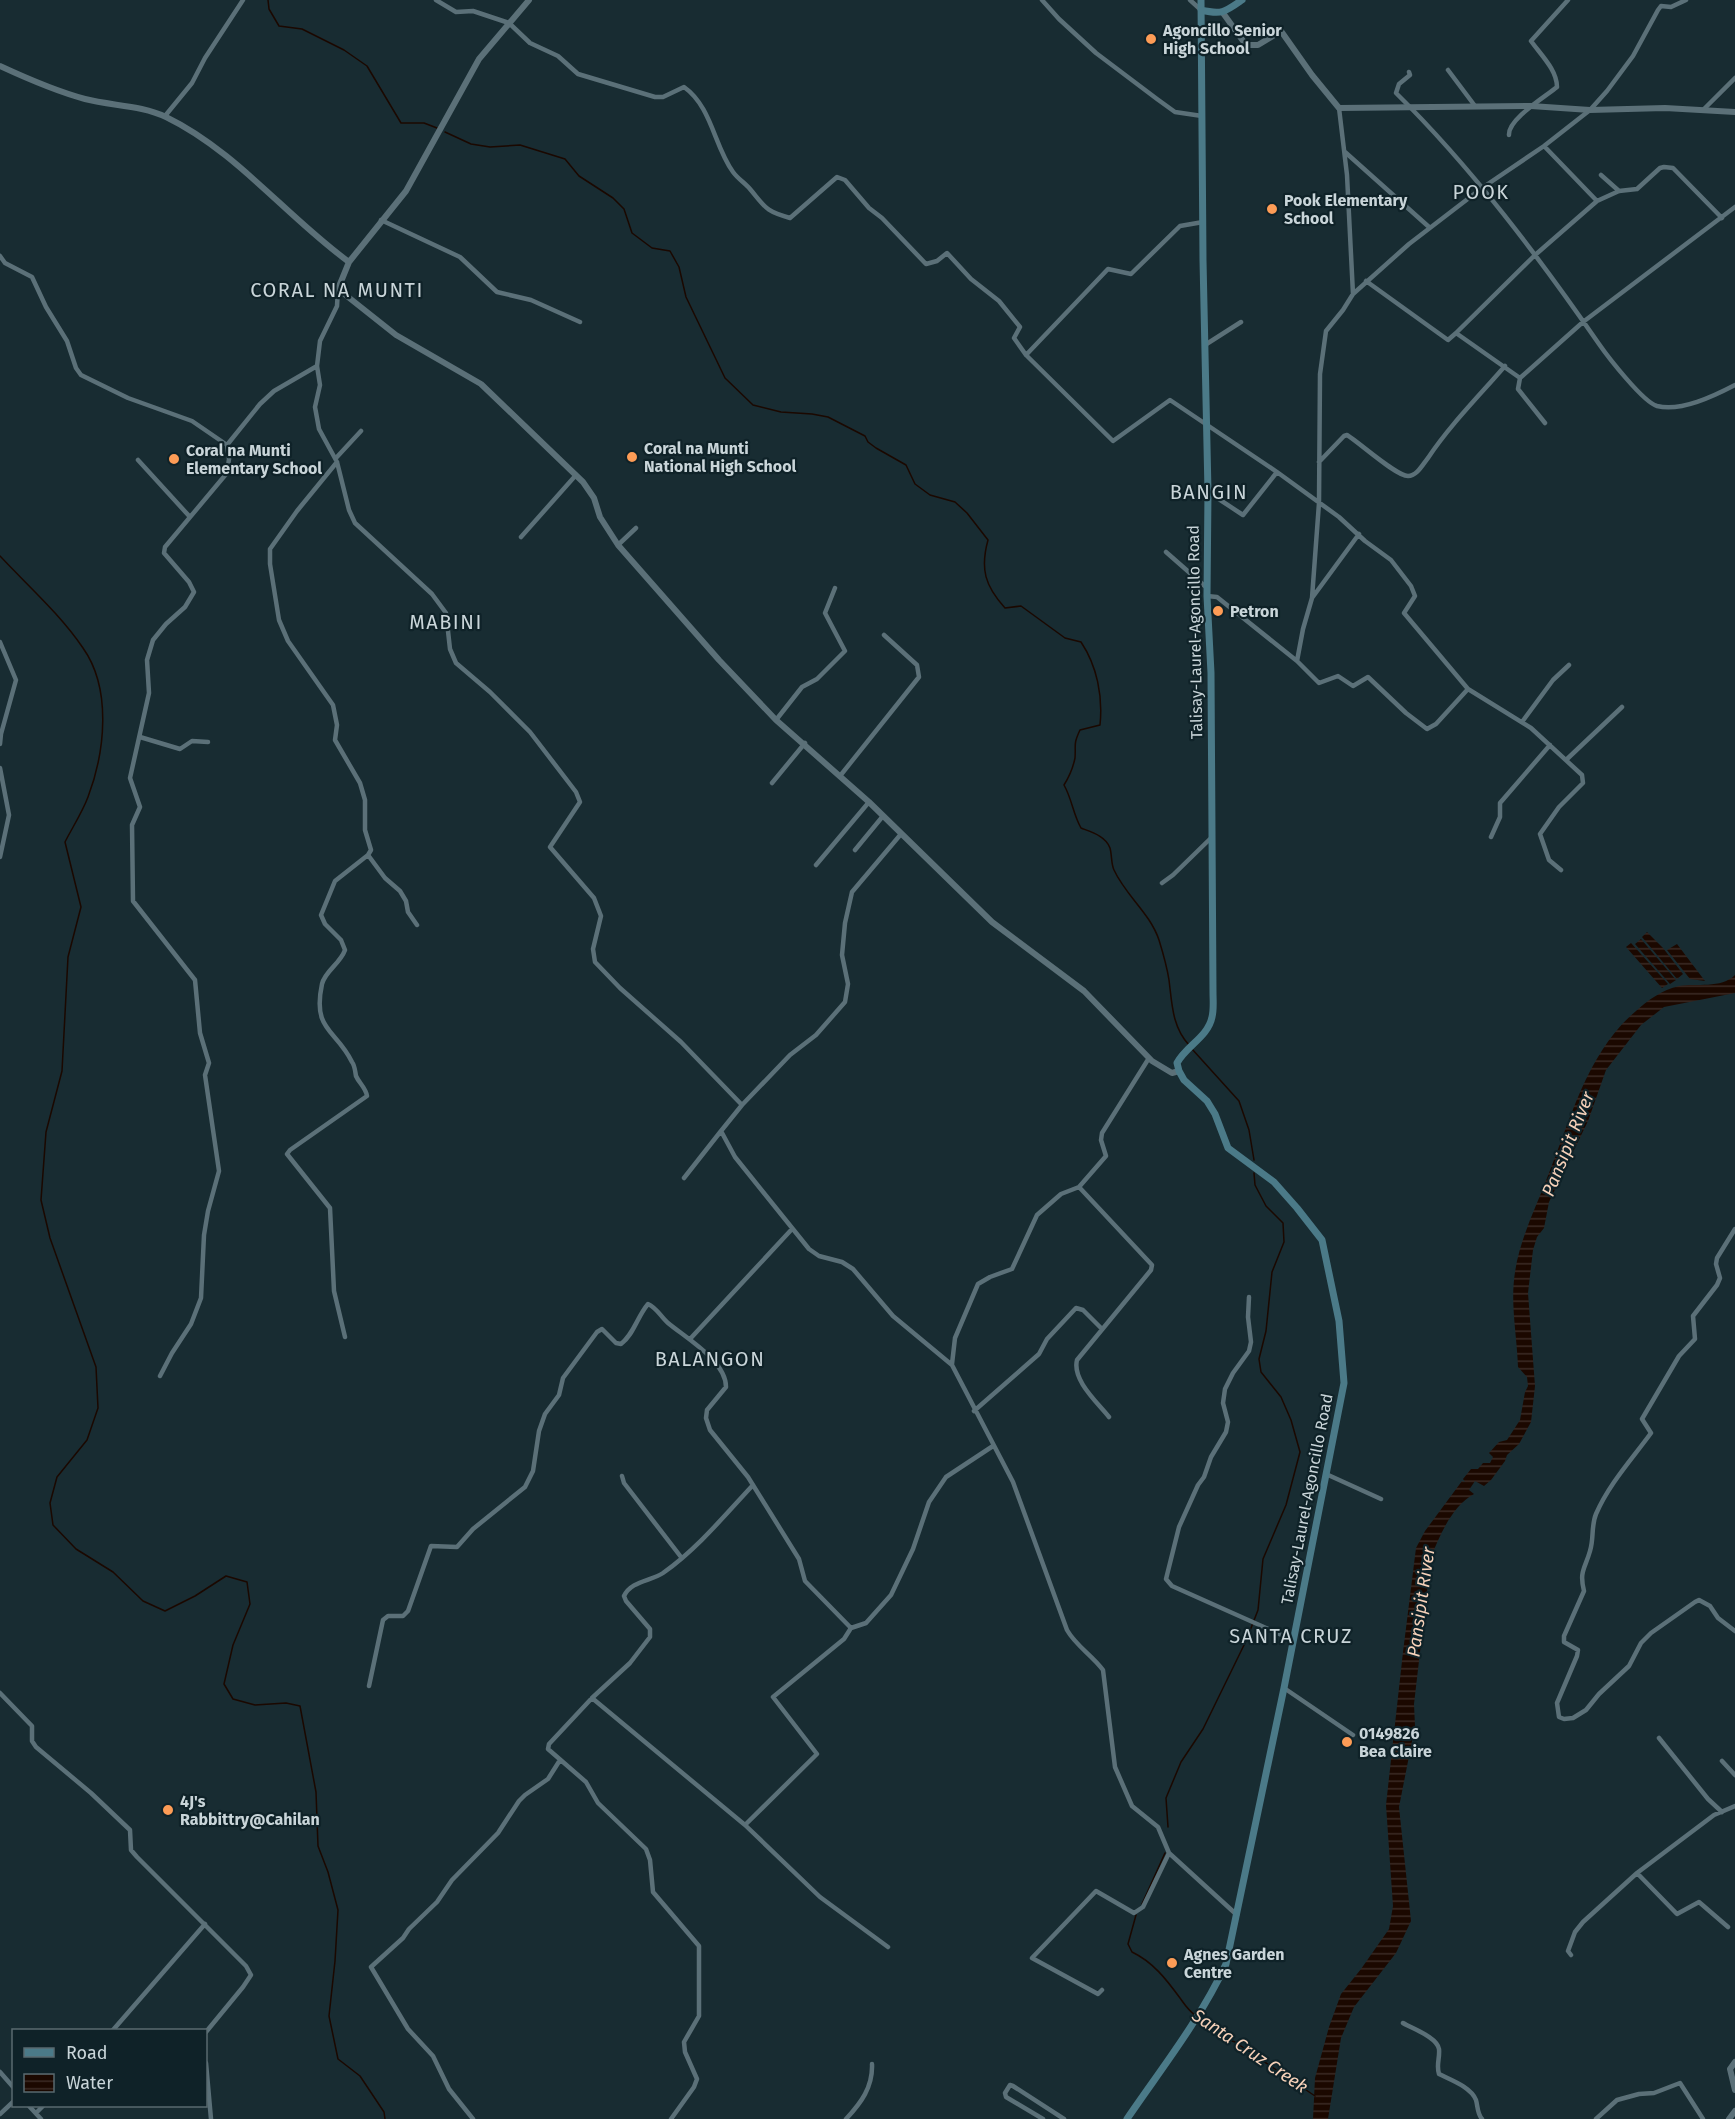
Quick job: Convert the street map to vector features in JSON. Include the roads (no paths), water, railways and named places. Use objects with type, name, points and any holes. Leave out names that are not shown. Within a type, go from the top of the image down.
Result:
[{"type":"main road","name":"Talisay-Laurel-Agoncillo Road","points":[[1127,2119],[1202,2009],[1226,1964],[1284,1688],[1344,1383],[1339,1321],[1322,1240],[1274,1182],[1228,1148],[1215,1114],[1207,1101],[1184,1080],[1177,1063],[1208,1028],[1213,1016],[1211,673],[1207,592],[1208,492],[1201,0]]},
{"type":"main road","points":[[1201,10],[1215,14],[1222,13],[1242,0]]},
{"type":"street","points":[[165,116],[192,83],[205,58],[243,0]]},
{"type":"street","points":[[436,0],[456,12],[473,11],[508,23],[530,43],[558,56],[578,74],[655,97],[663,97],[684,87],[701,105],[733,172],[750,189],[761,205],[772,213],[790,218],[837,177],[845,180],[869,208],[882,218],[926,264],[936,261],[947,253],[971,279],[999,301],[1020,327],[1014,338],[1026,355],[1113,441],[1170,400],[1340,517],[1365,541],[1391,560],[1411,586],[1415,596],[1404,613],[1468,689],[1522,722],[1582,775],[1583,783],[1559,807],[1540,834],[1549,860],[1561,870]]},
{"type":"street","points":[[529,0],[479,59],[406,191],[349,262],[338,289],[337,306],[320,341],[317,366],[320,385],[315,407],[319,429],[337,460],[349,510],[355,523],[432,594],[446,613],[450,649],[456,663],[530,732],[576,792],[580,802],[550,847],[594,898],[601,916],[593,949],[596,962],[620,988],[681,1042],[742,1105]]},
{"type":"street","points":[[1042,0],[1096,53],[1157,99],[1175,112],[1202,116]]},
{"type":"street","points":[[1190,0],[1201,10]]},
{"type":"street","points":[[1557,0],[1563,6]]},
{"type":"street","points":[[1509,135],[1510,129],[1532,106],[1557,87],[1557,80],[1531,42],[1568,0]]},
{"type":"street","points":[[1297,661],[1312,598],[1318,503],[1320,374],[1326,331],[1353,294],[1429,227],[1544,146],[1590,110],[1633,56],[1658,10],[1662,6],[1671,8],[1686,0]]},
{"type":"street","points":[[1222,13],[1246,45],[1258,45],[1281,31],[1339,108],[1345,152],[1353,294]]},
{"type":"street","points":[[0,66],[60,92],[165,116],[209,142],[349,262]]},
{"type":"street","points":[[1448,70],[1475,106]]},
{"type":"street","points":[[1409,72],[1410,75],[1396,89],[1396,93],[1482,188],[1610,361],[1646,399],[1657,406],[1686,406],[1735,385]]},
{"type":"street","points":[[1704,109],[1735,78]]},
{"type":"street","points":[[1339,108],[1532,106],[1590,110],[1704,109],[1735,112]]},
{"type":"street","points":[[1544,146],[1597,201]]},
{"type":"street","points":[[1345,152],[1429,227]]},
{"type":"street","points":[[1366,281],[1448,340],[1534,256],[1597,201],[1619,191],[1637,189],[1660,168],[1672,168],[1722,218]]},
{"type":"street","points":[[1601,175],[1619,191]]},
{"type":"street","points":[[1545,423],[1518,389],[1520,378],[1583,322],[1735,207]]},
{"type":"street","points":[[381,220],[460,257],[497,292],[531,300],[580,322]]},
{"type":"street","points":[[1026,355],[1108,270],[1131,274],[1179,226],[1203,222]]},
{"type":"street","points":[[0,256],[5,263],[33,277],[46,307],[67,341],[76,368],[81,375],[128,398],[192,421],[227,445]]},
{"type":"street","points":[[338,289],[396,335],[481,384],[576,475],[594,498],[600,517],[618,545],[719,660],[776,720],[869,802],[992,922],[1084,990],[1149,1058],[1172,1073],[1179,1071]]},
{"type":"street","points":[[1205,345],[1241,321]]},
{"type":"street","points":[[1456,333],[1520,378]]},
{"type":"street","points":[[160,1376],[191,1324],[201,1298],[204,1235],[219,1171],[205,1075],[209,1063],[200,1033],[195,980],[133,901],[132,825],[140,807],[130,778],[132,758],[140,737],[148,693],[147,660],[153,640],[166,624],[185,607],[194,592],[189,582],[164,553],[165,547],[227,473],[229,459],[227,445],[260,404],[274,391],[317,366]]},
{"type":"street","points":[[1318,463],[1347,435],[1391,467],[1406,476],[1411,476],[1420,470],[1437,445],[1505,366]]},
{"type":"street","points":[[345,1337],[334,1291],[330,1208],[287,1154],[367,1094],[356,1076],[352,1060],[322,1022],[320,1004],[324,978],[343,956],[345,950],[340,940],[323,921],[322,912],[335,881],[368,855],[370,848],[365,830],[365,800],[360,783],[335,740],[337,725],[333,705],[288,641],[279,620],[270,564],[270,549],[297,511],[361,431]]},
{"type":"street","points":[[138,460],[190,517]]},
{"type":"street","points":[[1208,492],[1243,515],[1277,472]]},
{"type":"street","points":[[521,537],[576,475]]},
{"type":"street","points":[[618,545],[636,528]]},
{"type":"street","points":[[1312,598],[1359,534]]},
{"type":"street","points":[[1166,552],[1207,592],[1217,597],[1297,661],[1319,683],[1338,676],[1353,686],[1368,677],[1406,713],[1427,729],[1436,724],[1468,689]]},
{"type":"street","points":[[776,720],[802,687],[817,679],[845,651],[825,613],[835,588]]},
{"type":"street","points":[[840,776],[919,677],[917,665],[884,635]]},
{"type":"street","points":[[0,642],[16,680],[0,744]]},
{"type":"street","points":[[1522,722],[1553,680],[1569,665]]},
{"type":"street","points":[[1566,760],[1622,706]]},
{"type":"street","points":[[140,737],[180,749],[192,741],[208,742]]},
{"type":"street","points":[[772,783],[805,744]]},
{"type":"street","points":[[1491,837],[1500,818],[1500,803],[1550,745]]},
{"type":"street","points":[[0,768],[9,815],[0,857]]},
{"type":"street","points":[[816,865],[869,802]]},
{"type":"street","points":[[855,850],[883,816]]},
{"type":"street","points":[[684,1178],[742,1105],[790,1055],[816,1035],[845,1002],[848,984],[842,955],[845,923],[852,892],[901,834]]},
{"type":"street","points":[[1162,883],[1211,838]]},
{"type":"street","points":[[368,855],[385,878],[400,891],[406,900],[408,912],[417,925]]},
{"type":"street","points":[[952,1365],[955,1338],[978,1284],[990,1276],[1012,1269],[1038,1215],[1061,1194],[1079,1187],[1106,1156],[1101,1140],[1102,1133],[1149,1058]]},
{"type":"street","points":[[721,1131],[735,1157],[809,1249],[819,1256],[842,1262],[853,1269],[893,1316],[952,1365],[1013,1482],[1067,1630],[1072,1639],[1094,1657],[1103,1670],[1115,1767],[1132,1806],[1158,1827],[1170,1853],[1237,1915]]},
{"type":"street","points":[[1079,1187],[1152,1265],[1151,1270],[1077,1360],[1075,1368],[1079,1379],[1109,1417]]},
{"type":"street","points":[[690,1339],[792,1229]]},
{"type":"street","points":[[1735,1229],[1717,1258],[1716,1264],[1720,1278],[1717,1285],[1693,1316],[1695,1339],[1679,1356],[1642,1419],[1651,1433],[1615,1480],[1596,1515],[1590,1552],[1581,1570],[1584,1591],[1564,1636],[1564,1642],[1578,1650],[1557,1703],[1558,1717],[1573,1718],[1586,1710],[1599,1694],[1629,1666],[1641,1642],[1699,1600],[1710,1606],[1718,1618],[1735,1631]]},
{"type":"street","points":[[1249,1297],[1250,1351],[1233,1373],[1225,1389],[1223,1403],[1228,1422],[1226,1432],[1211,1457],[1204,1477],[1179,1527],[1166,1579],[1172,1586],[1293,1640]]},
{"type":"street","points":[[369,1686],[383,1620],[388,1616],[403,1616],[408,1611],[430,1546],[457,1546],[473,1529],[525,1487],[533,1471],[539,1431],[546,1414],[560,1395],[563,1378],[597,1332],[602,1329],[621,1344],[628,1339],[648,1304],[667,1323],[690,1339],[721,1370],[726,1382],[724,1391],[707,1410],[706,1418],[710,1430],[753,1485],[798,1559],[805,1581],[851,1628]]},
{"type":"street","points":[[974,1411],[1039,1354],[1047,1339],[1076,1308],[1083,1310],[1102,1329]]},
{"type":"street","points":[[745,1825],[817,1754],[773,1697],[844,1639],[851,1628],[866,1623],[891,1595],[914,1549],[929,1502],[946,1477],[993,1446]]},
{"type":"street","points":[[1326,1474],[1381,1499]]},
{"type":"street","points":[[622,1476],[624,1483],[681,1557]]},
{"type":"street","points":[[671,2119],[694,2087],[697,2079],[685,2052],[684,2042],[699,2016],[699,1946],[652,1892],[650,1860],[646,1849],[598,1803],[586,1782],[549,1751],[548,1746],[591,1698],[630,1663],[650,1637],[650,1629],[626,1601],[624,1596],[627,1591],[640,1582],[664,1572],[709,1532],[753,1485]]},
{"type":"street","points":[[1284,1688],[1353,1735]]},
{"type":"street","points":[[0,1693],[32,1726],[32,1741],[36,1747],[91,1793],[130,1830],[131,1850],[137,1857],[246,1965],[251,1975],[207,2031]]},
{"type":"street","points":[[591,1698],[745,1825],[820,1897],[888,1947]]},
{"type":"street","points":[[1659,1738],[1708,1799],[1722,1812]]},
{"type":"street","points":[[473,2119],[446,2083],[433,2056],[408,2029],[370,1967],[403,1938],[409,1929],[437,1902],[452,1880],[498,1833],[519,1801],[548,1779],[560,1760]]},
{"type":"street","points":[[1722,1761],[1735,1775]]},
{"type":"street","points":[[1571,1955],[1568,1951],[1575,1932],[1608,1899],[1637,1873],[1714,1815],[1735,1806]]},
{"type":"street","points":[[1102,1990],[1098,1994],[1032,1958],[1096,1891],[1134,1913],[1138,1911],[1143,1907],[1170,1853]]},
{"type":"street","points":[[1637,1873],[1677,1914],[1699,1902],[1728,1927]]},
{"type":"street","points":[[115,2029],[205,1924]]},
{"type":"street","points":[[1403,2023],[1435,2041],[1439,2049],[1437,2066],[1439,2074],[1469,2090],[1475,2097],[1479,2116],[1482,2119]]},
{"type":"street","points":[[1735,2062],[1730,2069],[1735,2090]]},
{"type":"street","points":[[846,2119],[862,2102],[873,2075],[872,2064]]},
{"type":"street","points":[[0,2072],[12,2086]]},
{"type":"street","points":[[207,2073],[211,2119]]},
{"type":"street","points":[[1596,2119],[1617,2100],[1639,2094],[1654,2093],[1680,2084],[1703,2119]]},
{"type":"street","points":[[1043,2119],[1006,2097],[1008,2086],[1013,2086],[1064,2119]]},
{"type":"street","points":[[0,2114],[12,2103]]},
{"type":"street","points":[[30,2107],[41,2119]]},
{"type":"street","points":[[36,2112],[42,2107]]},
{"type":"street","points":[[1729,2119],[1735,2111]]},
{"type":"water","points":[[1647,932],[1683,974],[1677,979],[1642,937]]},
{"type":"water","points":[[1641,939],[1676,980],[1670,984],[1635,944]]},
{"type":"water","points":[[1631,943],[1668,984],[1662,988],[1626,947]]},
{"type":"water","points":[[1677,944],[1705,981],[1690,979],[1667,950]]},
{"type":"water","name":"Pansipit River","points":[[1735,975],[1735,993],[1664,1007],[1641,1025],[1606,1070],[1588,1121],[1549,1202],[1544,1228],[1537,1237],[1533,1250],[1528,1293],[1535,1386],[1531,1422],[1519,1444],[1507,1455],[1491,1480],[1484,1486],[1475,1481],[1469,1490],[1474,1494],[1453,1513],[1431,1557],[1414,1704],[1415,1726],[1399,1807],[1411,1921],[1396,1953],[1354,2007],[1341,2038],[1328,2119],[1313,2119],[1315,2078],[1341,1994],[1389,1929],[1393,1906],[1386,1805],[1416,1548],[1425,1531],[1462,1481],[1465,1482],[1463,1479],[1471,1469],[1478,1469],[1483,1463],[1490,1463],[1493,1457],[1489,1453],[1499,1442],[1507,1440],[1520,1420],[1528,1386],[1527,1377],[1518,1367],[1513,1296],[1517,1259],[1525,1234],[1583,1086],[1605,1045],[1619,1027],[1645,1003],[1667,990],[1679,986],[1716,984]]},
{"type":"waterway","name":"Santa Cruz Creek","points":[[268,0],[269,9],[279,26],[302,29],[344,50],[367,66],[401,123],[424,123],[437,128]]},
{"type":"waterway","name":"Santa Cruz Creek","points":[[445,132],[471,144],[490,147],[520,145],[565,159],[579,176],[613,198],[624,209],[632,233],[652,248],[670,251],[679,267],[686,297],[725,378],[753,405],[781,412],[828,417],[865,436],[868,442],[876,448],[906,465],[915,484],[930,495],[955,502],[967,513],[988,540],[984,560],[986,577],[993,592],[1005,608],[1021,606],[1065,638],[1081,642],[1087,651],[1098,682],[1101,703],[1100,725],[1080,730],[1073,765],[1064,785],[1081,828],[1098,835],[1108,844],[1113,868],[1119,879],[1155,930],[1166,965],[1176,1023],[1189,1045]]},
{"type":"waterway","points":[[0,556],[54,612],[83,648],[92,664],[102,701],[102,741],[94,779],[86,803],[65,842],[81,907],[68,957],[62,1071],[46,1132],[41,1200],[50,1238],[96,1367],[98,1408],[87,1440],[57,1477],[50,1503],[53,1525],[76,1549],[113,1572],[143,1601],[165,1611],[195,1596],[226,1576],[247,1582],[250,1604],[233,1645],[224,1684],[233,1699],[255,1705],[286,1703],[300,1706],[316,1792],[318,1846],[338,1910],[329,2016],[338,2059],[360,2076],[384,2112],[385,2119]]},
{"type":"waterway","name":"Santa Cruz Creek","points":[[1192,1049],[1239,1101],[1249,1130],[1254,1160]]},
{"type":"waterway","name":"Santa Cruz Creek","points":[[1168,1827],[1166,1798],[1181,1762],[1203,1729],[1246,1641],[1258,1610],[1263,1559],[1286,1505],[1300,1452],[1291,1420],[1281,1397],[1261,1372],[1259,1359],[1266,1331],[1272,1272],[1284,1242],[1283,1223],[1266,1206],[1255,1185],[1254,1173]]},
{"type":"waterway","name":"Santa Cruz Creek","points":[[1142,1904],[1165,1853]]},
{"type":"waterway","name":"Santa Cruz Creek","points":[[1136,1915],[1128,1944],[1132,1952],[1159,1972],[1196,2016]]},
{"type":"waterway","name":"Santa Cruz Creek","points":[[1199,2019],[1315,2096]]},
{"type":"place","name":"Agoncillo Senior High School","points":[[1151,39]]},
{"type":"place","name":"Pook Elementary School","points":[[1272,209]]},
{"type":"place","name":"Coral na Munti National High School","points":[[632,457]]},
{"type":"place","name":"Coral na Munti Elementary School","points":[[174,459]]},
{"type":"place","name":"Petron","points":[[1218,611]]},
{"type":"place","name":"0149826 Bea Claire","points":[[1347,1742]]},
{"type":"place","name":"4J's Rabbittry@Cahilan","points":[[168,1810]]},
{"type":"place","name":"Agnes Garden Centre","points":[[1172,1963]]},
{"type":"district","name":"POOK","points":[[1481,192]]},
{"type":"district","name":"CORAL NA MUNTI","points":[[337,290]]},
{"type":"district","name":"BANGIN","points":[[1209,492]]},
{"type":"district","name":"MABINI","points":[[446,622]]},
{"type":"district","name":"BALANGON","points":[[710,1359]]},
{"type":"district","name":"SANTA CRUZ","points":[[1291,1636]]}]
